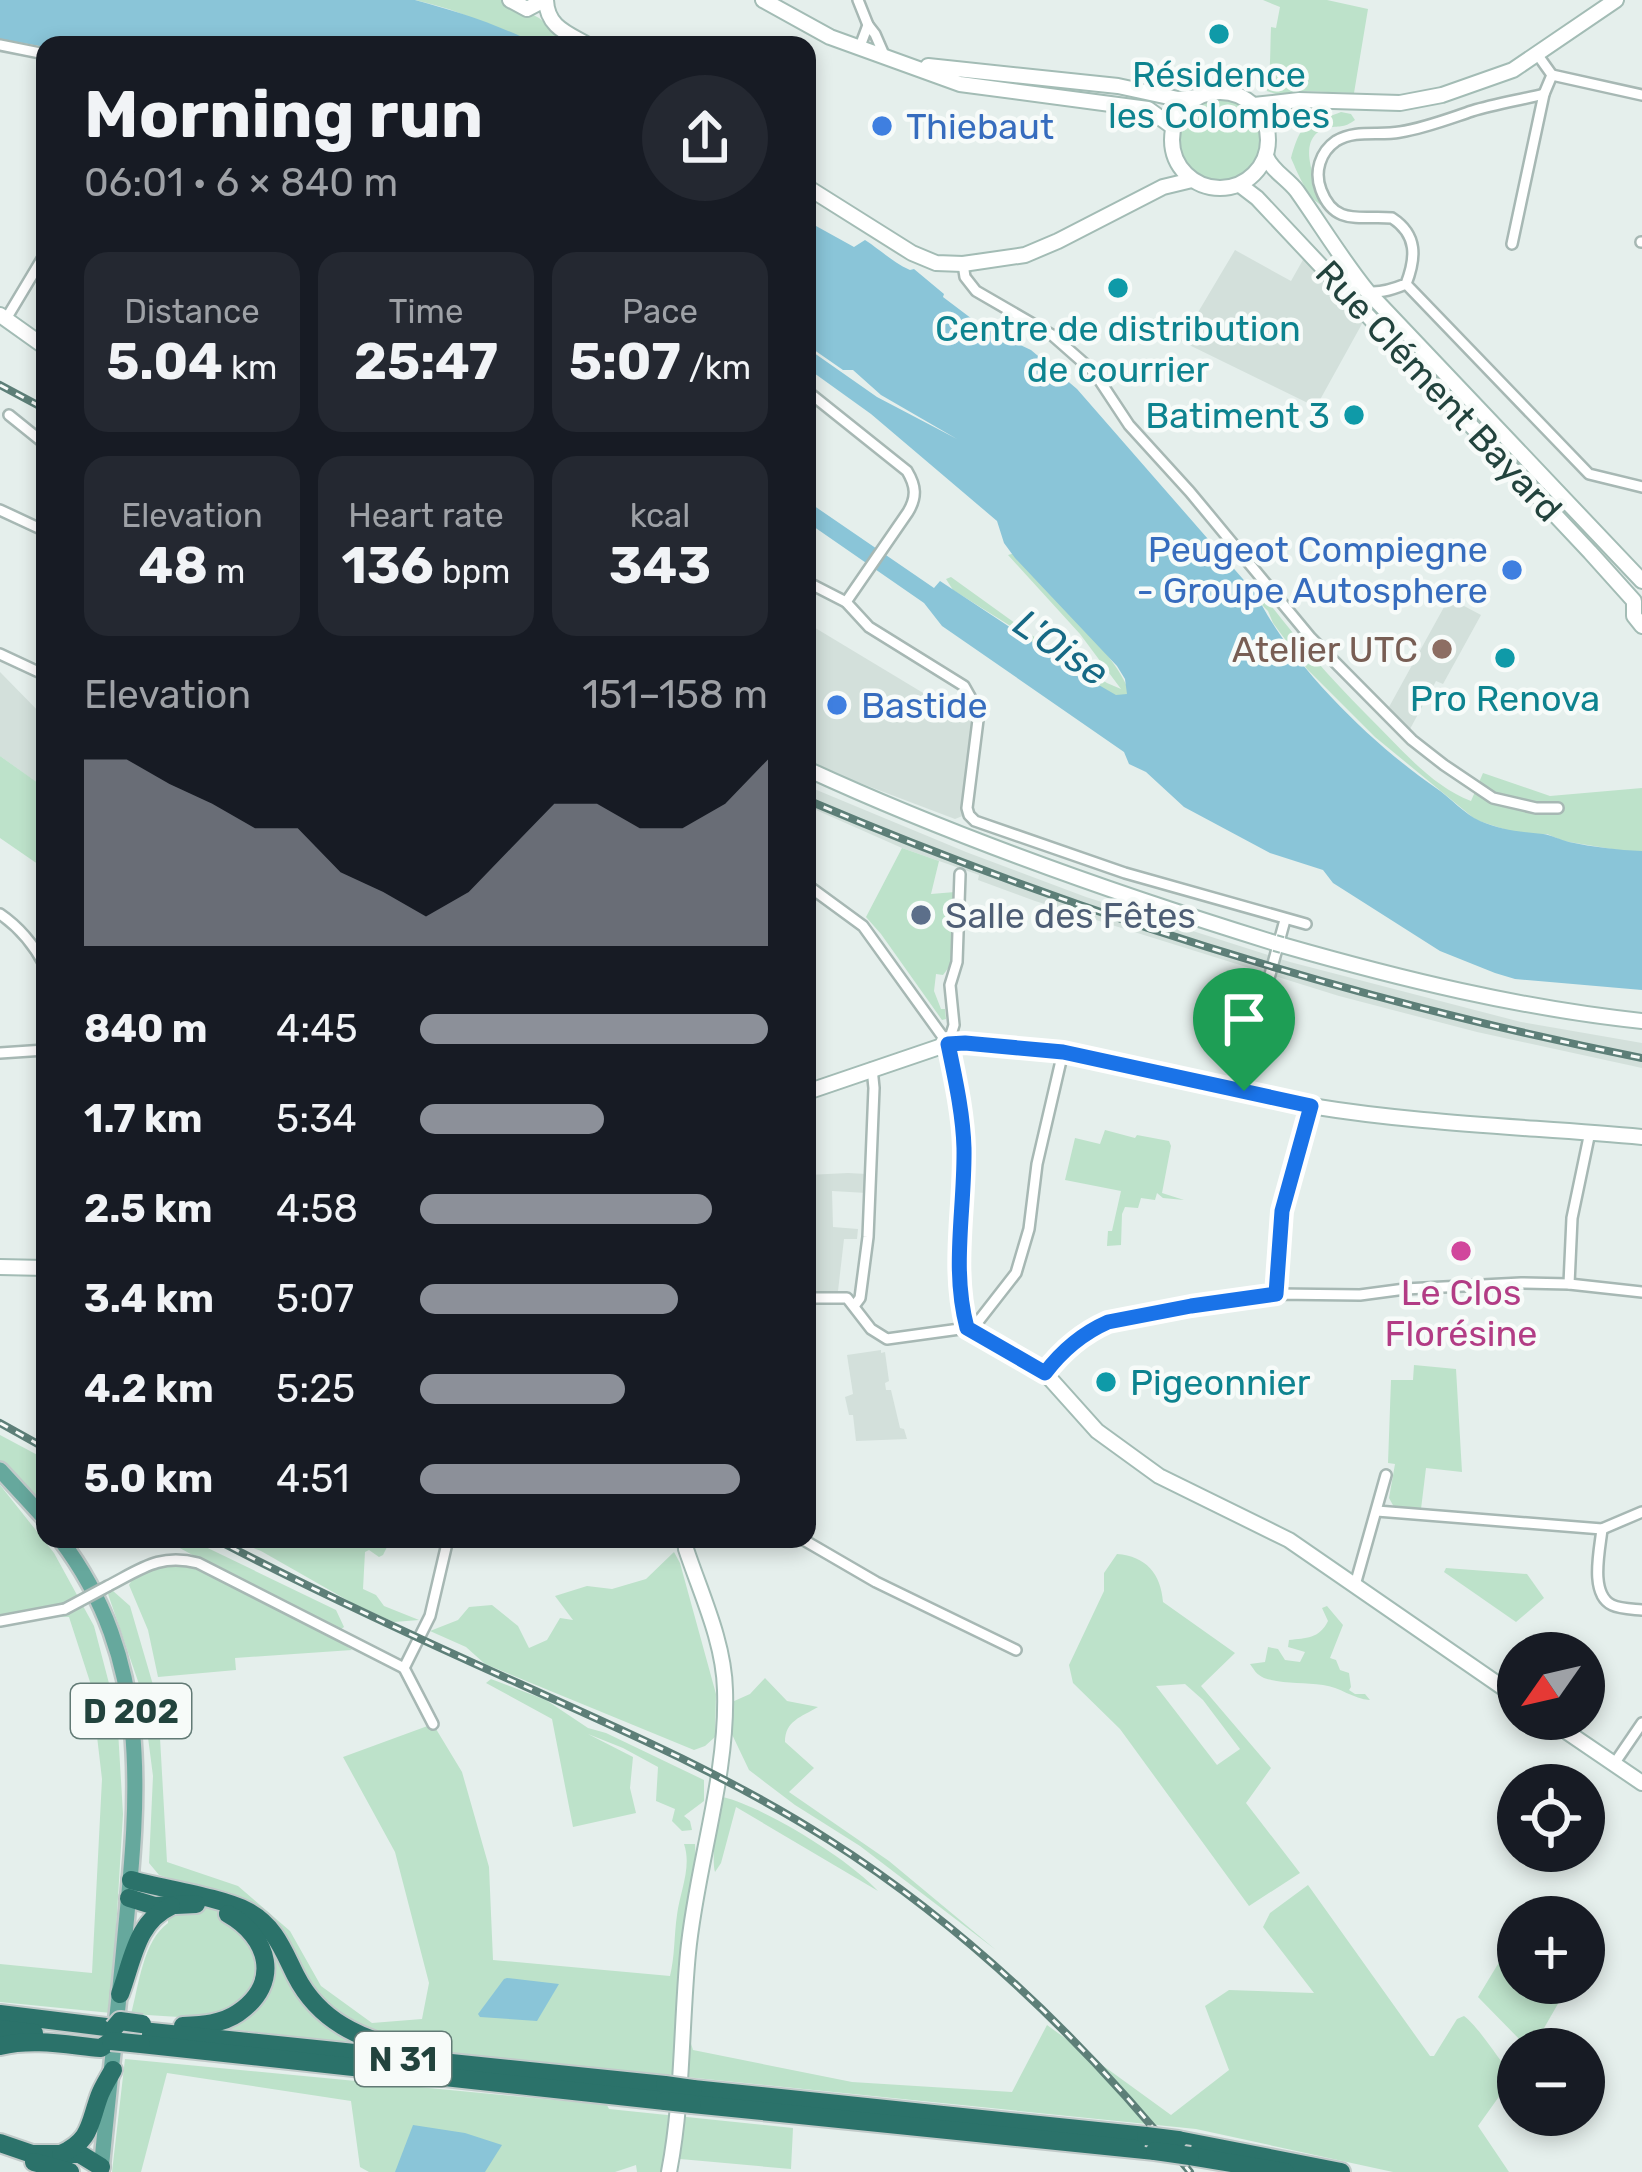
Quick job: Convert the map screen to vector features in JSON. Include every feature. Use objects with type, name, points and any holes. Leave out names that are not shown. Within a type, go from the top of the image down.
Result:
[{"type":"highway","points":[[130,1889],[154,1906],[194,1903],[243,1922],[261,1945],[265,1959],[261,1989],[237,2014],[222,2021],[142,2033]]},
{"type":"highway","points":[[130,1889],[247,1911],[276,1934],[314,2003],[349,2031],[376,2043],[500,2070]]},
{"type":"highway","points":[[120,1994],[145,1925],[154,1913],[175,1904]]},
{"type":"highway","name":"N 31","points":[[0,2014],[87,2037]]},
{"type":"highway","name":"N 31","points":[[0,2029],[87,2037],[142,2033],[500,2070],[693,2097],[1184,2148],[1341,2172]]},
{"type":"highway","name":"N 31","points":[[142,2033],[665,2093]]},
{"type":"highway","points":[[0,2046],[87,2037]]},
{"type":"highway","points":[[58,2155],[78,2144],[91,2127],[112,2070]]},
{"type":"highway","points":[[0,2143],[32,2154],[80,2154],[101,2170]]},
{"type":"highway","name":"N 31","points":[[1184,2148],[1285,2172]]},
{"type":"highway","points":[[0,2153],[70,2172]]},
{"type":"main road","points":[[0,1470],[36,1509]]},
{"type":"main road","name":"D 202","points":[[65,1548],[106,1622],[128,1696],[135,1747],[137,1801],[130,1889],[101,2170]]},
{"type":"street","points":[[510,0],[573,36]]},
{"type":"street","points":[[527,9],[545,0],[552,24]]},
{"type":"street","points":[[763,0],[860,49],[960,84],[1148,109],[1173,127]]},
{"type":"street","points":[[858,0],[884,57]]},
{"type":"street","points":[[1254,105],[1299,100],[1400,104],[1489,80],[1538,54],[1616,0]]},
{"type":"street","points":[[860,49],[868,25]]},
{"type":"street","points":[[0,45],[36,52]]},
{"type":"street","points":[[1538,54],[1552,75],[1642,95]]},
{"type":"street","points":[[905,63],[1118,86],[1178,99],[1231,92],[1254,105],[1268,136],[1260,167],[1240,185],[1205,186],[1178,164],[1171,140],[1173,127],[1186,104],[1197,97]]},
{"type":"street","points":[[1512,244],[1552,75]]},
{"type":"street","points":[[1406,284],[1414,255],[1408,233],[1392,218],[1338,214],[1322,194],[1318,179],[1323,152],[1357,133],[1395,133],[1544,94]]},
{"type":"street","points":[[1268,136],[1276,121],[1299,100]]},
{"type":"street","name":"Rue Clément Bayard","points":[[1266,156],[1368,292],[1642,580]]},
{"type":"street","points":[[1163,187],[1178,164]]},
{"type":"street","points":[[816,193],[912,253],[936,262],[963,264],[1025,255],[1163,187],[1192,180]]},
{"type":"street","name":"Rue Clément Bayard","points":[[1240,185],[1638,597],[1634,616],[1642,626]]},
{"type":"street","points":[[1300,244],[1310,247],[1352,288],[1381,294],[1406,284]]},
{"type":"street","points":[[963,264],[965,277],[976,291],[1052,335],[1094,372],[1129,425],[1311,638],[1412,740],[1493,798],[1558,808]]},
{"type":"street","points":[[36,268],[3,317],[36,341]]},
{"type":"street","points":[[1406,284],[1589,474],[1642,487]]},
{"type":"street","points":[[816,398],[907,471],[914,487],[913,505],[846,602]]},
{"type":"street","points":[[8,415],[36,437]]},
{"type":"street","points":[[0,510],[36,527]]},
{"type":"street","points":[[816,587],[846,602],[869,627],[964,686],[978,720],[968,808],[975,820],[1125,873],[1306,924]]},
{"type":"street","points":[[0,654],[36,671]]},
{"type":"street","points":[[816,773],[1066,875],[1279,944],[1494,1000],[1642,1021]]},
{"type":"street","points":[[948,1044],[953,1025],[950,986],[957,962],[960,874]]},
{"type":"street","points":[[816,892],[863,926],[948,1044],[964,1146],[957,1276],[967,1328],[1045,1373],[1097,1431],[1159,1476],[1289,1540],[1497,1683]]},
{"type":"street","points":[[0,914],[36,950]]},
{"type":"street","points":[[1244,1091],[1285,920]]},
{"type":"street","points":[[816,1090],[948,1044],[1063,1052],[1311,1106],[1642,1137]]},
{"type":"street","points":[[0,1053],[36,1051]]},
{"type":"street","points":[[816,1298],[847,1298],[871,1329],[887,1339],[977,1323],[1016,1273],[1063,1052]]},
{"type":"street","points":[[854,1306],[860,1298],[867,1258],[872,1068]]},
{"type":"street","points":[[1276,1294],[1282,1211],[1311,1106]]},
{"type":"street","points":[[1569,1283],[1572,1218],[1589,1132]]},
{"type":"street","points":[[0,1267],[36,1268]]},
{"type":"street","points":[[1045,1373],[1066,1350],[1108,1322],[1276,1294],[1360,1295],[1446,1286],[1569,1283],[1642,1292]]},
{"type":"street","points":[[1355,1585],[1386,1475]]},
{"type":"street","points":[[1377,1511],[1602,1529],[1642,1512]]},
{"type":"street","points":[[1602,1529],[1598,1586],[1613,1606],[1642,1610]]},
{"type":"street","points":[[816,1547],[1016,1650]]},
{"type":"street","points":[[404,1668],[430,1616],[446,1548]]},
{"type":"street","points":[[669,2172],[690,1931],[717,1775],[725,1688],[718,1647],[686,1548]]},
{"type":"street","points":[[0,1621],[65,1610],[156,1561],[183,1559],[404,1668],[433,1724]]},
{"type":"street","points":[[1614,1764],[1642,1723]]},
{"type":"street","points":[[1579,1740],[1642,1784]]},
{"type":"shaded area","points":[[1235,250],[1291,281],[1304,258],[1363,322],[1316,407],[1181,341]]},
{"type":"shaded area","name":"Atelier UTC","points":[[1449,598],[1481,615],[1443,684],[1436,681],[1410,729],[1389,707]]},
{"type":"shaded area","points":[[816,628],[983,729],[970,813],[955,819],[816,764]]},
{"type":"shaded area","points":[[0,672],[36,709],[36,782],[0,756]]},
{"type":"shaded area","points":[[816,790],[1086,897],[1290,962],[1521,1022],[1642,1043],[1642,1068],[1339,996],[1035,901],[816,810]]},
{"type":"shaded area","points":[[867,1174],[867,1193],[832,1191],[833,1227],[858,1229],[857,1239],[844,1239],[838,1291],[816,1294],[816,1175]]},
{"type":"shaded area","points":[[881,1350],[889,1381],[886,1390],[891,1390],[907,1439],[856,1441],[845,1397],[853,1394],[847,1355]]},
{"type":"green space","points":[[415,0],[505,0],[560,35],[516,36]]},
{"type":"green space","points":[[1263,0],[1327,0],[1368,9],[1354,93],[1302,91],[1285,97],[1267,91],[1271,27],[1276,28],[1280,7]]},
{"type":"green space","points":[[1221,99],[1251,111],[1263,141],[1251,171],[1221,183],[1191,171],[1179,141],[1191,111]]},
{"type":"green space","points":[[1341,112],[1355,120],[1316,134],[1309,153],[1314,178],[1329,209],[1310,195],[1291,158],[1303,129]]},
{"type":"green space","points":[[1015,553],[1097,642],[1130,695],[1114,697],[953,590],[946,579],[951,577],[1033,636],[1121,689],[1080,634],[1008,555]]},
{"type":"green space","points":[[1262,594],[1337,684],[1441,785],[1471,801],[1483,773],[1550,796],[1642,788],[1642,854],[1547,834],[1519,834],[1476,820],[1375,737],[1307,669],[1256,599]]},
{"type":"green space","points":[[0,756],[36,782],[36,863],[0,838]]},
{"type":"green space","points":[[902,848],[939,861],[931,894],[955,892],[958,887],[952,963],[943,975],[936,974],[934,991],[945,1009],[942,1020],[866,917]]},
{"type":"green space","points":[[1105,1130],[1169,1141],[1162,1193],[1184,1200],[1157,1193],[1155,1200],[1141,1198],[1138,1208],[1125,1207],[1121,1245],[1107,1246],[1121,1191],[1065,1180],[1075,1138],[1100,1144]]},
{"type":"green space","points":[[1414,1365],[1456,1369],[1462,1472],[1426,1468],[1421,1509],[1394,1507],[1389,1498],[1395,1464],[1388,1463],[1391,1380],[1413,1380]]},
{"type":"green space","points":[[0,1435],[36,1454],[36,1499],[0,1461]]},
{"type":"green space","points":[[0,1485],[36,1530],[36,1548],[50,1548],[54,1553],[94,1626],[117,1714],[123,1814],[111,2013],[0,2002],[0,1964],[92,1973],[102,1779],[91,1685],[69,1617],[0,1615]]},
{"type":"green space","points":[[180,1548],[208,1548],[336,1610],[344,1627],[336,1633]]},
{"type":"green space","points":[[253,1548],[386,1548],[379,1557],[365,1552],[363,1589],[384,1606],[419,1620],[394,1622]]},
{"type":"green space","points":[[674,1552],[716,1694],[715,1737],[694,1750],[485,1664],[466,1647],[430,1631],[458,1620],[469,1607],[492,1605],[518,1626],[529,1648],[547,1640],[560,1618],[573,1620],[555,1596],[587,1586],[612,1589],[646,1579]]},
{"type":"green space","points":[[1117,1554],[1144,1563],[1159,1583],[1163,1602],[1235,1653],[1201,1686],[1271,1768],[1246,1803],[1300,1873],[1249,1906],[1120,1729],[1073,1683],[1069,1665],[1104,1591],[1104,1573]],"holes":[[[1185,1684],[1240,1749],[1217,1765],[1156,1686]]]},
{"type":"green space","points":[[184,1563],[227,1579],[352,1650],[235,1658],[236,1670],[158,1677],[148,1630],[129,1585],[146,1570]]},
{"type":"green space","points":[[1446,1568],[1527,1574],[1544,1598],[1516,1622],[1444,1572]]},
{"type":"green space","points":[[112,1590],[130,1606],[158,1702],[167,1862],[238,1886],[290,1931],[321,1986],[372,2023],[422,2019],[429,1983],[395,1852],[343,1757],[433,1724],[462,1772],[489,1867],[493,1960],[670,1976],[686,1870],[684,1844],[695,1844],[676,1996],[693,2050],[852,2082],[1012,2092],[1047,2025],[1171,2115],[1229,2070],[1205,2006],[1229,1990],[1314,1993],[1263,1927],[1270,1913],[1308,1885],[1430,2056],[1464,2016],[1497,2055],[1497,2099],[1478,2126],[1509,2172],[1393,2172],[1196,2129],[353,2043],[229,2029],[195,2018],[131,2014],[147,1952],[168,1923],[168,1878],[149,1863],[153,1776],[146,1722],[140,1687],[108,1594]]},
{"type":"green space","points":[[1327,1606],[1343,1625],[1330,1658],[1349,1673],[1349,1690],[1370,1700],[1329,1686],[1264,1678],[1250,1664],[1265,1662],[1268,1647],[1278,1649],[1285,1660],[1300,1662],[1305,1652],[1288,1647],[1289,1640],[1320,1631],[1328,1621],[1322,1608]]},
{"type":"green space","points":[[765,1678],[787,1701],[818,1707],[788,1729],[785,1742],[814,1768],[789,1792],[889,1861],[996,1950],[860,1846],[749,1770],[728,1726],[732,1702],[750,1694]]},
{"type":"green space","points":[[491,1679],[546,1700],[588,1728],[704,1780],[704,1801],[684,1816],[692,1830],[682,1831],[672,1821],[675,1809],[656,1801],[658,1767],[588,1734],[633,1757],[630,1788],[636,1813],[573,1827],[552,1719],[486,1683]]},
{"type":"green space","points":[[723,1797],[805,1836],[878,1891],[736,1807],[715,1872],[715,1835]]},
{"type":"green space","points":[[1497,1966],[1497,2004],[1558,2004],[1544,2028],[1508,2028],[1478,1997]]},
{"type":"green space","points":[[125,2059],[607,2105],[609,2109],[793,2128],[791,2169],[669,2158],[664,2172],[637,2172],[636,2165],[615,2172],[369,2172],[360,2167],[351,2101],[167,2073],[141,2172],[112,2172]]},
{"type":"water","points":[[0,0],[415,0],[519,36],[36,36],[36,45],[0,39]]},
{"type":"water","points":[[816,226],[854,247],[865,240],[914,269],[984,328],[1031,350],[1077,389],[1256,594],[1311,675],[1386,749],[1468,814],[1503,829],[1642,851],[1642,990],[1515,979],[1440,951],[1333,883],[1323,870],[1270,853],[1184,807],[1146,772],[1129,764],[1124,752],[942,626],[924,603],[816,528],[816,507],[934,588],[940,581],[1090,680],[1116,695],[1127,694],[1117,666],[1015,558],[997,521],[871,414],[816,374],[816,354],[877,397],[957,439],[881,395],[853,370],[843,370],[816,351]]},
{"type":"water","points":[[504,1979],[559,1984],[537,2021],[480,2017]]},
{"type":"water","points":[[413,2125],[502,2145],[485,2172],[395,2172]]},
{"type":"railway","points":[[0,385],[36,404]]},
{"type":"railway","points":[[816,804],[1011,880],[1218,950],[1428,1010],[1642,1058]]},
{"type":"railway","points":[[0,1423],[36,1443]]},
{"type":"railway","points":[[233,1548],[678,1756],[829,1840],[930,1911],[1023,1991],[1109,2078],[1190,2172]]},
{"type":"place","name":"Résidence les Colombes","points":[[1219,34]]},
{"type":"place","name":"Thiebaut","points":[[882,126]]},
{"type":"place","name":"Centre de distribution de courrier","points":[[1118,288]]},
{"type":"place","name":"Batiment 3","points":[[1354,415]]},
{"type":"place","name":"Peugeot Compiegne - Groupe Autosphere","points":[[1512,570]]},
{"type":"place","name":"Atelier UTC","points":[[1442,649]]},
{"type":"place","name":"Pro Renova","points":[[1505,658]]},
{"type":"place","name":"Bastide","points":[[837,705]]},
{"type":"place","name":"Salle des Fêtes","points":[[921,915]]},
{"type":"place","name":"Le Clos Florésine","points":[[1461,1251]]},
{"type":"place","name":"Pigeonnier","points":[[1106,1382]]},
{"type":"route","points":[[948,1044],[1063,1052],[1244,1091],[1311,1106],[1282,1211],[1276,1294],[1108,1322],[1066,1350],[1045,1373],[967,1328],[957,1276],[964,1146],[948,1044]]},
{"type":"water label","name":"L'Oise","points":[[1061,648]]}]
